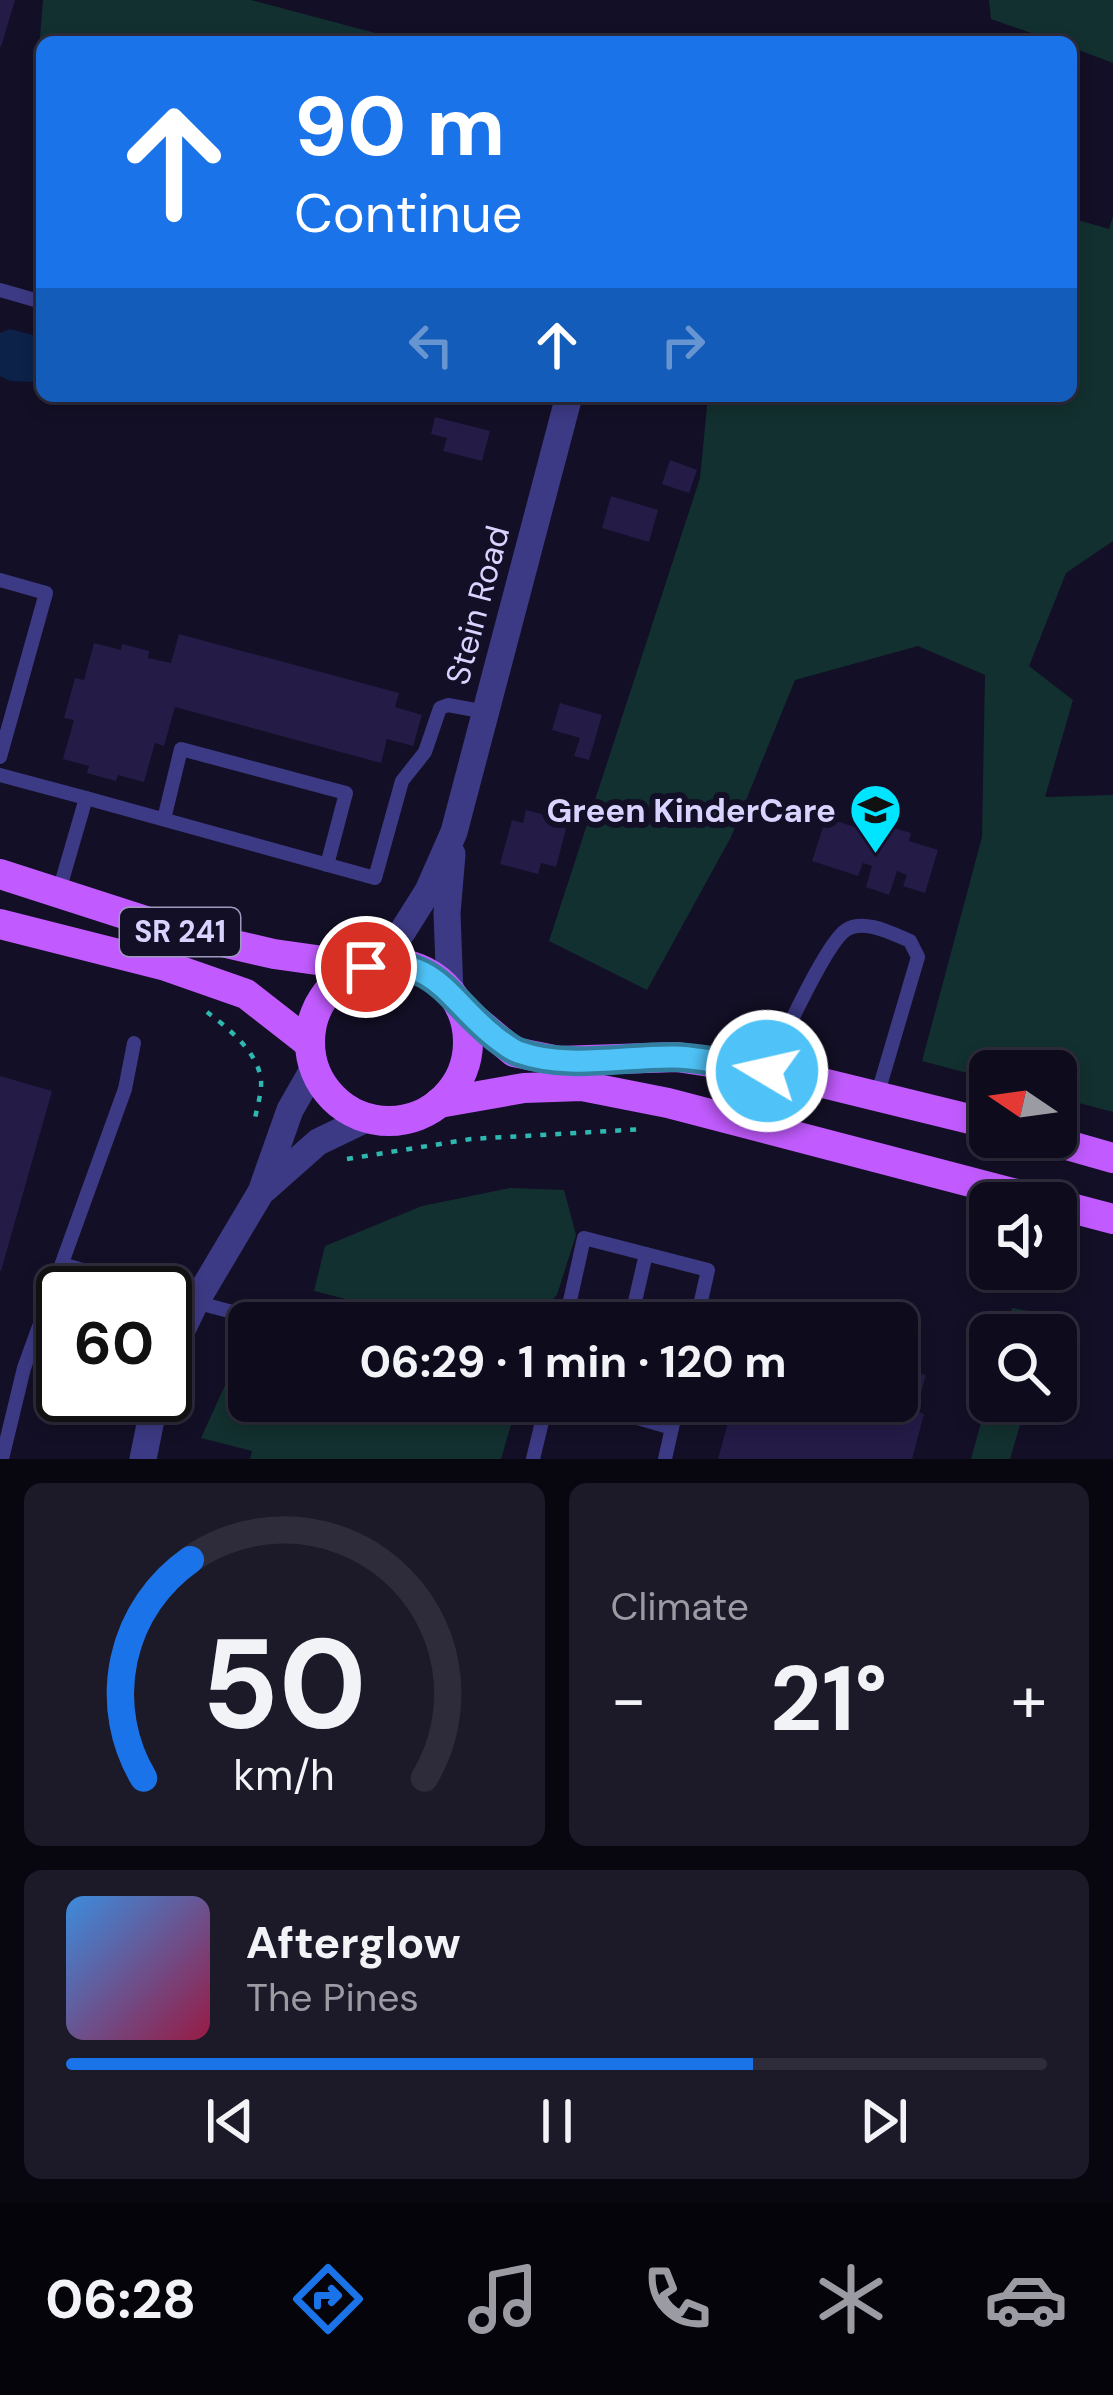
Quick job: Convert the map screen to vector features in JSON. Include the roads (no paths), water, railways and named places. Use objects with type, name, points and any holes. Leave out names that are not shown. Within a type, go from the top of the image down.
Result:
[{"type":"main road","name":"SR 241","points":[[0,874],[183,933],[274,955],[396,963],[422,970],[514,1052],[560,1060],[677,1057],[767,1071],[969,1119]]},
{"type":"main road","name":"SR 241","points":[[0,923],[166,966],[246,994],[312,1056],[326,1090],[345,1108],[368,1118]]},
{"type":"main road","points":[[312,1056],[314,1018],[326,994],[345,976],[374,965]]},
{"type":"main road","points":[[368,1118],[393,1121],[417,1116],[439,1103],[456,1084],[466,1059],[467,1032],[455,1000]]},
{"type":"main road","points":[[439,1103],[524,1088],[582,1086],[668,1103],[969,1182]]},
{"type":"main road","points":[[1077,1148],[1113,1158]]},
{"type":"main road","points":[[1077,1210],[1113,1219]]},
{"type":"street","name":"Stein Road","points":[[374,965],[428,891],[454,832],[567,402]]},
{"type":"street","name":"Stein Road","points":[[454,832],[448,913],[455,1000]]},
{"type":"street","points":[[192,1309],[261,1192],[312,1056]]},
{"type":"street","points":[[261,1192],[317,1142],[368,1118]]},
{"type":"street","points":[[143,1459],[151,1422]]},
{"type":"lane","points":[[0,290],[36,300]]},
{"type":"lane","points":[[0,580],[46,593],[0,757]]},
{"type":"lane","points":[[0,776],[375,878],[402,781],[425,752],[440,708],[448,705],[486,712]]},
{"type":"lane","points":[[164,819],[181,749],[346,793],[327,865]]},
{"type":"lane","points":[[59,891],[86,798]]},
{"type":"lane","points":[[767,1071],[830,950],[845,930],[860,925],[910,940],[918,957],[877,1096]]},
{"type":"lane","points":[[2,1459],[24,1367],[125,1089],[134,1042]]},
{"type":"lane","points":[[570,1302],[584,1238],[708,1270],[701,1302]]},
{"type":"lane","points":[[635,1302],[646,1254]]},
{"type":"lane","points":[[62,1264],[69,1266]]},
{"type":"lane","points":[[192,1302],[228,1311]]},
{"type":"lane","points":[[533,1459],[542,1422]]},
{"type":"lane","points":[[657,1422],[672,1427]]},
{"type":"lane","points":[[665,1459],[673,1422]]},
{"type":"water","points":[[10,329],[36,338],[36,382],[0,376],[0,333]]},
{"type":"place","name":"Green KinderCare","points":[[875,856]]}]
